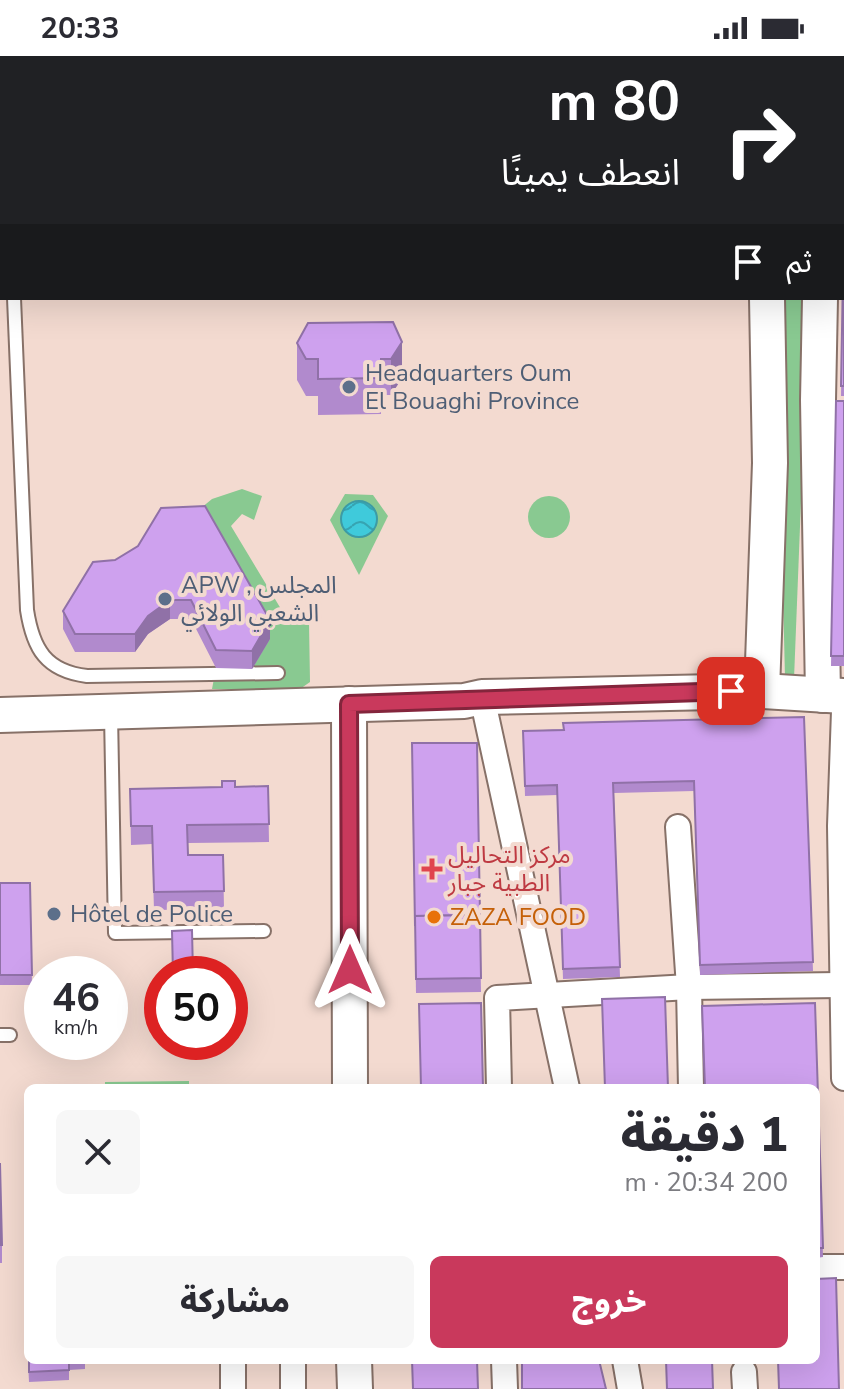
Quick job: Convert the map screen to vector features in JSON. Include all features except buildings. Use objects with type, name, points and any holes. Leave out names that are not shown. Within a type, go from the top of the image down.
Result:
[{"type":"main road","points":[[762,691],[770,463],[767,300]]},
{"type":"main road","points":[[0,715],[464,701],[482,697],[762,691],[837,701],[818,400],[820,300]]},
{"type":"main road","points":[[349,704],[350,1084]]},
{"type":"main road","points":[[354,1364],[355,1389]]},
{"type":"street","points":[[482,697],[566,1084]]},
{"type":"street","points":[[837,701],[844,1078]]},
{"type":"street","points":[[678,827],[689,987],[691,1084]]},
{"type":"street","points":[[499,1084],[497,998],[689,987],[840,985]]},
{"type":"street","points":[[820,1267],[844,1267]]},
{"type":"street","points":[[233,1364],[233,1389]]},
{"type":"street","points":[[293,1364],[293,1389]]},
{"type":"street","points":[[504,1364],[505,1389]]},
{"type":"street","points":[[626,1364],[630,1389]]},
{"type":"lane","points":[[14,300],[27,610],[39,653],[61,670],[87,676],[278,673]]},
{"type":"lane","points":[[111,714],[115,933],[264,931]]},
{"type":"green space","points":[[776,300],[809,300],[794,679],[785,678]]},
{"type":"green space","points":[[242,489],[262,496],[254,520],[242,514],[231,526],[281,609],[309,622],[310,682],[300,689],[212,689],[216,668],[252,669],[195,513],[212,499]]},
{"type":"green space","points":[[345,494],[373,495],[388,516],[359,575],[330,520]]},
{"type":"green space","points":[[549,496],[564,502],[570,517],[564,532],[549,538],[534,532],[528,517],[534,502]]},
{"type":"green space","points":[[189,1081],[189,1084],[105,1084]]},
{"type":"water","points":[[359,501],[372,506],[377,519],[372,532],[359,537],[346,532],[341,519],[346,506]]},
{"type":"place","name":"Headquarters Oum El Bouaghi Province","points":[[349,387]]},
{"type":"place","name":"APW , المجلس الشعبي الولائي","points":[[165,599]]},
{"type":"place","name":"مركز التحاليل الطبية جبار","points":[[432,869]]},
{"type":"place","name":"Hôtel de Police","points":[[54,914]]},
{"type":"place","name":"ZAZA FOOD","points":[[434,917]]},
{"type":"route","points":[[350,970],[349,704],[464,701],[482,697],[731,691]]}]
